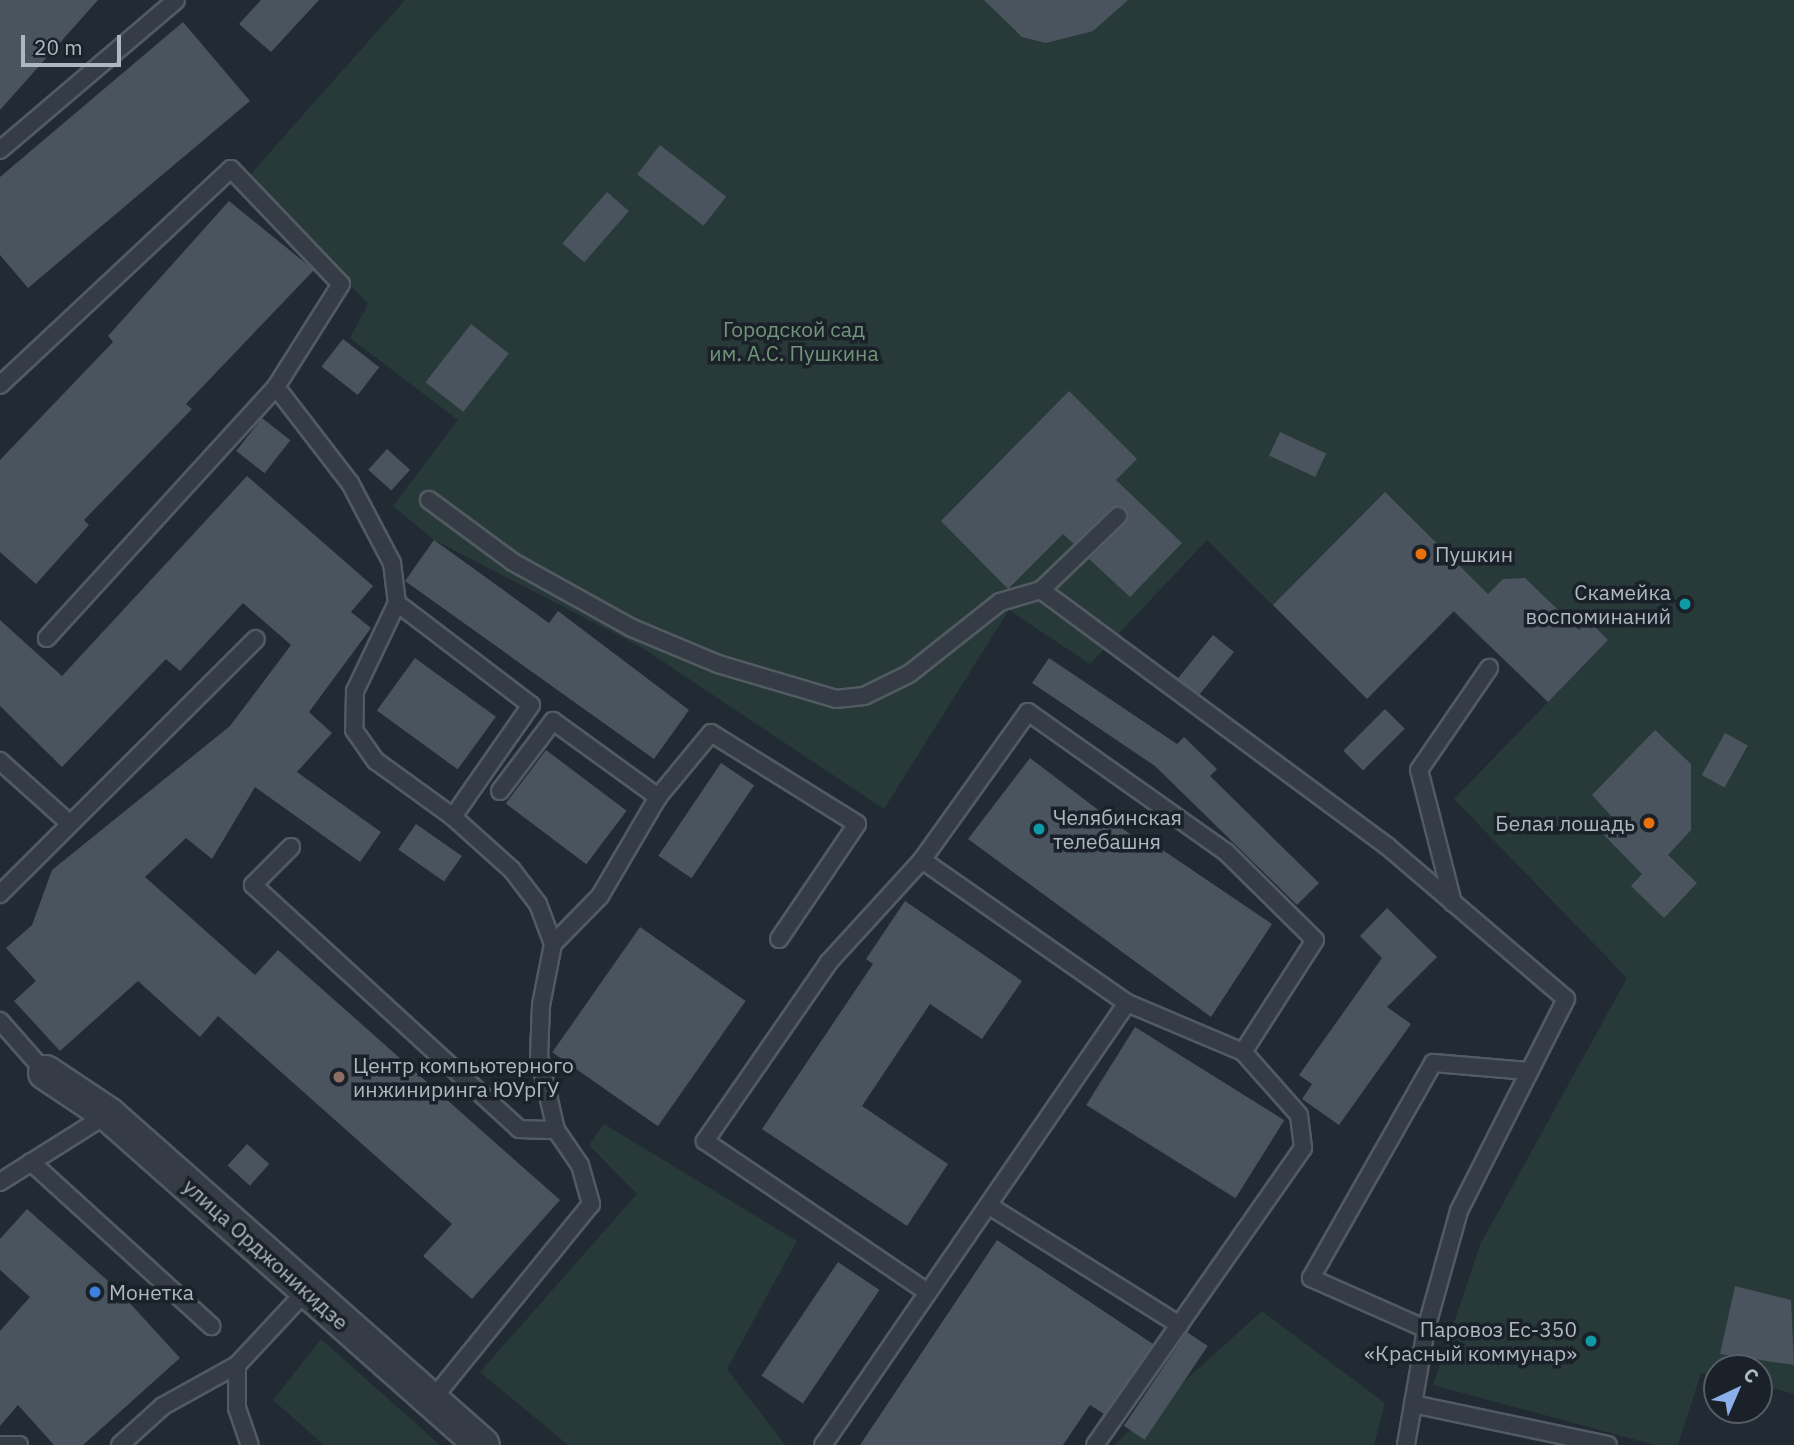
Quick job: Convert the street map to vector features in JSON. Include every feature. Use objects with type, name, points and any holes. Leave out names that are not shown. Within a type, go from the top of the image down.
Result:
[{"type":"street","name":"улица Орджоникидзе","points":[[45,1072],[108,1114],[482,1445]]},
{"type":"lane","points":[[0,150],[176,0]]},
{"type":"lane","points":[[0,385],[231,169],[341,284],[276,387],[47,638]]},
{"type":"lane","points":[[276,387],[350,483],[392,563],[397,603],[355,691],[354,730],[376,761],[453,817],[512,870],[538,904],[553,944],[541,1005],[539,1056],[556,1130],[580,1165],[591,1204],[431,1401]]},
{"type":"lane","points":[[429,500],[513,562],[632,628],[741,672],[836,699],[864,696],[909,674],[1000,602],[1041,590],[1118,516]]},
{"type":"lane","points":[[1041,590],[1387,846],[1566,999],[1459,1211],[1426,1329],[1406,1445]]},
{"type":"lane","points":[[397,603],[531,705],[453,817]]},
{"type":"lane","points":[[0,894],[68,822],[256,639]]},
{"type":"lane","points":[[1453,903],[1419,769],[1489,668]]},
{"type":"lane","points":[[927,1292],[705,1141],[829,962],[922,860],[1028,712],[1227,852],[1315,940],[1243,1052]]},
{"type":"lane","points":[[500,791],[553,721],[658,797]]},
{"type":"lane","points":[[553,944],[600,896],[658,797],[712,733],[857,824],[779,939]]},
{"type":"lane","points":[[0,761],[68,822]]},
{"type":"lane","points":[[291,847],[253,885],[519,1129],[556,1130]]},
{"type":"lane","points":[[922,860],[1128,1003],[1243,1052],[1300,1115],[1303,1148],[1095,1445]]},
{"type":"lane","points":[[823,1445],[1128,1003]]},
{"type":"lane","points":[[0,1021],[45,1072]]},
{"type":"lane","points":[[1426,1329],[1311,1278],[1433,1063],[1529,1071]]},
{"type":"lane","points":[[0,1182],[108,1114]]},
{"type":"lane","points":[[31,1162],[211,1326]]},
{"type":"lane","points":[[988,1205],[1179,1325]]},
{"type":"lane","points":[[120,1445],[163,1406],[237,1365],[307,1290]]},
{"type":"lane","points":[[237,1365],[237,1408],[250,1445]]},
{"type":"lane","points":[[1413,1404],[1608,1445]]},
{"type":"lane","points":[[1,1445],[19,1445]]},
{"type":"green space","name":"Городской сад им. А.С. Пушкина","points":[[405,0],[1794,0],[1794,1394],[1773,1388],[1773,1354],[1703,1354],[1703,1373],[1678,1445],[1655,1445],[1433,1385],[1480,1245],[1627,978],[1454,799],[1548,702],[1453,612],[1367,699],[1207,540],[1090,664],[1009,610],[884,809],[641,647],[434,540],[393,506],[458,420],[350,338],[368,304],[249,176]]},
{"type":"green space","points":[[604,1124],[797,1241],[727,1369],[785,1445],[568,1445],[480,1372],[637,1194],[589,1145]]},
{"type":"green space","points":[[1262,1311],[1385,1403],[1374,1445],[1114,1445]]},
{"type":"green space","points":[[321,1339],[440,1445],[324,1445],[273,1400]]},
{"type":"building","points":[[0,0],[98,0],[0,110]]},
{"type":"building","points":[[261,0],[319,0],[271,52],[239,24]]},
{"type":"building","points":[[984,0],[1128,0],[1093,31],[1046,43],[1022,37]]},
{"type":"building","points":[[183,22],[250,101],[28,288],[0,255],[0,177]]},
{"type":"building","points":[[660,145],[726,197],[703,226],[637,174]]},
{"type":"building","points":[[607,192],[629,211],[584,262],[562,243]]},
{"type":"building","points":[[229,201],[314,270],[186,404],[192,409],[84,520],[89,525],[36,584],[0,552],[0,460],[113,342],[108,336]]},
{"type":"building","points":[[471,324],[509,354],[463,412],[425,382]]},
{"type":"building","points":[[343,339],[379,367],[358,395],[321,367]]},
{"type":"building","points":[[1069,391],[1137,459],[1116,480],[1182,543],[1130,597],[1089,559],[1126,523],[1128,514],[1122,506],[1111,508],[1074,544],[1063,534],[1008,589],[941,521]]},
{"type":"building","points":[[262,418],[290,440],[265,473],[236,451]]},
{"type":"building","points":[[1280,432],[1326,454],[1315,477],[1269,456]]},
{"type":"building","points":[[387,449],[410,470],[391,491],[368,470]]},
{"type":"building","points":[[247,476],[373,586],[351,612],[371,628],[309,712],[332,733],[297,772],[381,832],[360,862],[255,787],[212,859],[186,838],[145,877],[255,975],[278,950],[560,1200],[472,1299],[423,1256],[452,1224],[218,1016],[200,1037],[138,981],[60,1051],[14,1001],[36,981],[6,948],[32,925],[52,870],[230,726],[291,645],[243,603],[180,671],[166,659],[62,767],[0,706],[0,620],[62,676]]},
{"type":"building","points":[[1385,492],[1488,594],[1503,579],[1525,578],[1579,630],[1589,621],[1608,640],[1548,702],[1454,611],[1367,699],[1273,605]]},
{"type":"building","points":[[434,540],[549,623],[558,611],[689,710],[654,759],[405,581]]},
{"type":"building","points":[[1213,635],[1234,652],[1199,696],[1178,679]]},
{"type":"building","points":[[415,658],[496,717],[458,769],[377,711]]},
{"type":"building","points":[[1049,658],[1177,744],[1184,737],[1217,769],[1210,776],[1319,883],[1297,905],[1155,766],[1032,683]]},
{"type":"building","points":[[1385,709],[1405,729],[1363,771],[1343,751]]},
{"type":"building","name":"Белая лошадь","points":[[1655,730],[1691,764],[1691,830],[1668,855],[1697,883],[1664,918],[1631,886],[1642,874],[1600,831],[1612,817],[1592,795]]},
{"type":"building","points":[[1725,733],[1748,746],[1724,788],[1702,775]]},
{"type":"building","points":[[546,750],[627,811],[586,864],[506,804]]},
{"type":"building","points":[[1030,758],[1139,841],[1142,836],[1272,924],[1211,1017],[968,839]]},
{"type":"building","points":[[721,763],[754,785],[692,878],[658,856]]},
{"type":"building","points":[[416,824],[462,856],[444,882],[398,849]]},
{"type":"building","points":[[905,901],[1022,981],[982,1039],[930,1004],[862,1106],[948,1164],[907,1226],[762,1129],[873,964],[866,959]]},
{"type":"building","points":[[1387,908],[1437,957],[1387,1007],[1411,1024],[1339,1125],[1302,1099],[1312,1084],[1299,1075],[1382,958],[1360,936]]},
{"type":"building","points":[[640,927],[746,1001],[658,1126],[552,1052]]},
{"type":"building","points":[[1135,1027],[1284,1120],[1236,1198],[1086,1105]]},
{"type":"building","points":[[247,1144],[269,1164],[250,1186],[228,1166]]},
{"type":"building","points":[[27,1209],[116,1288],[180,1358],[83,1445],[54,1445],[18,1405],[0,1426],[0,1331],[30,1297],[0,1270],[0,1239]]},
{"type":"building","points":[[997,1240],[1153,1344],[1104,1414],[1090,1405],[1063,1445],[860,1445]]},
{"type":"building","points":[[838,1262],[879,1290],[803,1404],[761,1376]]},
{"type":"building","points":[[1735,1286],[1791,1300],[1794,1365],[1773,1362],[1773,1354],[1720,1354]]},
{"type":"building","points":[[1187,1332],[1208,1346],[1145,1440],[1124,1426]]},
{"type":"place","name":"Пушкин","points":[[1421,554]]},
{"type":"place","name":"Скамейка воспоминаний","points":[[1685,604]]},
{"type":"place","name":"Белая лошадь","points":[[1649,823]]},
{"type":"place","name":"Челябинская телебашня","points":[[1039,829]]},
{"type":"place","name":"Центр компьютерного инжиниринга ЮУрГУ","points":[[339,1077]]},
{"type":"place","name":"Монетка","points":[[95,1292]]},
{"type":"place","name":"Паровоз Ес-350 «Красный коммунар»","points":[[1591,1341]]}]
